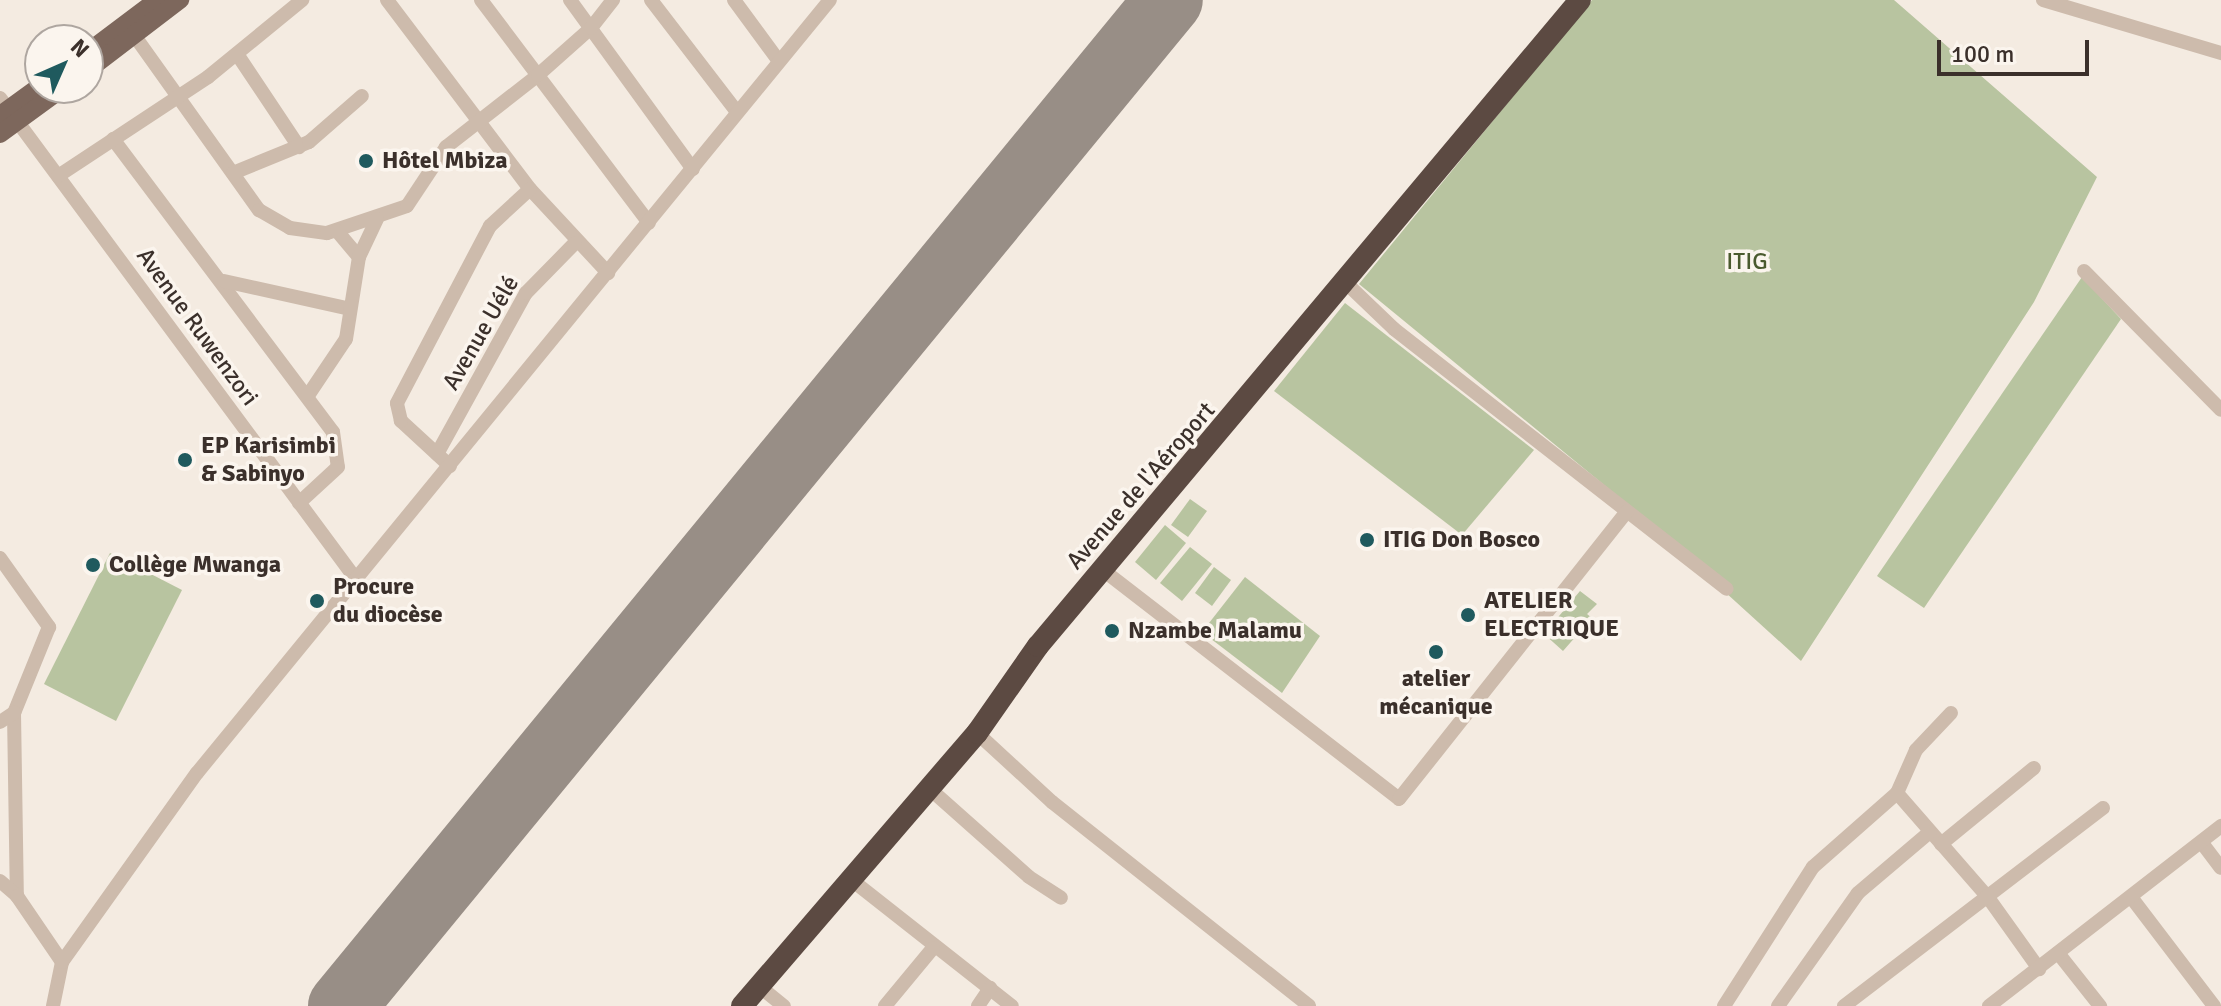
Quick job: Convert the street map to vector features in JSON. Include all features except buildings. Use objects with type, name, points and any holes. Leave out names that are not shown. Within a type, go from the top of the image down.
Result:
[{"type":"highway","name":"Avenue de l'Aéroport","points":[[742,1006],[853,881],[977,733],[1038,646],[1580,0]]},
{"type":"main road","points":[[104,55],[157,0]]},
{"type":"main road","points":[[104,44],[180,0]]},
{"type":"main road","points":[[0,134],[6,110],[24,97]]},
{"type":"street","points":[[58,176],[237,54],[302,0]]},
{"type":"street","points":[[387,0],[530,189],[575,243],[608,273]]},
{"type":"street","points":[[481,0],[649,223]]},
{"type":"street","points":[[570,0],[693,169]]},
{"type":"street","points":[[131,30],[233,173],[273,220],[308,232],[337,231],[377,219],[414,200],[439,157],[477,119],[538,75],[591,28],[613,0]]},
{"type":"street","points":[[651,0],[737,112]]},
{"type":"street","points":[[734,0],[778,60]]},
{"type":"street","points":[[53,1006],[62,962],[197,773],[358,582],[778,60],[830,0]]},
{"type":"street","points":[[2043,0],[2221,53]]},
{"type":"street","points":[[237,54],[299,147]]},
{"type":"street","points":[[233,173],[299,147],[362,96]]},
{"type":"street","name":"Avenue Ruwenzori","points":[[6,110],[358,582]]},
{"type":"street","points":[[113,139],[309,394],[333,432],[339,460],[334,474],[299,503]]},
{"type":"street","points":[[450,466],[401,421],[397,403],[490,226],[530,189]]},
{"type":"street","points":[[309,394],[340,352],[359,257],[377,219]]},
{"type":"street","points":[[337,231],[359,257]]},
{"type":"street","name":"Avenue Uélé","points":[[437,454],[526,293],[575,243]]},
{"type":"street","points":[[2084,271],[2221,410]]},
{"type":"street","points":[[224,281],[350,309]]},
{"type":"street","points":[[1345,282],[1394,329],[1727,589]]},
{"type":"street","points":[[1103,570],[1399,799],[1627,511]]},
{"type":"street","points":[[0,558],[49,627],[14,713],[17,896]]},
{"type":"street","points":[[0,722],[14,713]]},
{"type":"street","points":[[1724,1006],[1813,867],[1897,793],[1916,750],[1951,713]]},
{"type":"street","points":[[977,733],[1052,802],[1309,1006]]},
{"type":"street","points":[[1941,844],[2034,768]]},
{"type":"street","points":[[930,789],[1029,877],[1061,898]]},
{"type":"street","points":[[1897,793],[1987,896],[2039,969]]},
{"type":"street","points":[[1844,1006],[2103,808]]},
{"type":"street","points":[[1989,1006],[2221,826]]},
{"type":"street","points":[[1778,1006],[1858,893],[1930,832]]},
{"type":"street","points":[[2202,843],[2221,868]]},
{"type":"street","points":[[0,881],[17,896],[62,962]]},
{"type":"street","points":[[853,881],[933,948],[1012,1006]]},
{"type":"street","points":[[2131,897],[2214,1006]]},
{"type":"street","points":[[885,1006],[933,948]]},
{"type":"street","points":[[2058,953],[2100,1006]]},
{"type":"street","points":[[759,986],[784,1006]]},
{"type":"street","points":[[978,1006],[990,988]]},
{"type":"green space","name":"ITIG","points":[[1592,0],[1894,0],[2097,177],[2034,302],[1801,661],[1637,512],[1359,284]]},
{"type":"green space","points":[[2082,277],[2121,319],[1924,608],[1877,576]]},
{"type":"green space","points":[[1345,303],[1534,450],[1462,535],[1274,391]]},
{"type":"green space","points":[[1190,499],[1207,511],[1188,537],[1171,525]]},
{"type":"green space","points":[[1165,525],[1186,543],[1156,580],[1135,562]]},
{"type":"green space","points":[[1190,547],[1212,564],[1182,601],[1160,583]]},
{"type":"green space","points":[[110,553],[182,590],[116,721],[44,684]]},
{"type":"green space","points":[[1214,567],[1231,580],[1212,606],[1195,593]]},
{"type":"green space","points":[[1245,577],[1320,636],[1282,693],[1202,632]]},
{"type":"green space","points":[[1580,591],[1597,604],[1587,614],[1592,618],[1563,651],[1544,634]]},
{"type":"runway","points":[[342,1006],[1169,0]]},
{"type":"place","name":"Hôtel Mbiza","points":[[366,161]]},
{"type":"place","name":"EP Karisimbi & Sabinyo","points":[[185,460]]},
{"type":"place","name":"ITIG Don Bosco","points":[[1367,540]]},
{"type":"place","name":"Collège Mwanga","points":[[93,565]]},
{"type":"place","name":"Procure du diocèse","points":[[317,601]]},
{"type":"place","name":"ATELIER ELECTRIQUE","points":[[1468,615]]},
{"type":"place","name":"Nzambe Malamu","points":[[1112,631]]},
{"type":"place","name":"atelier mécanique","points":[[1436,652]]}]
